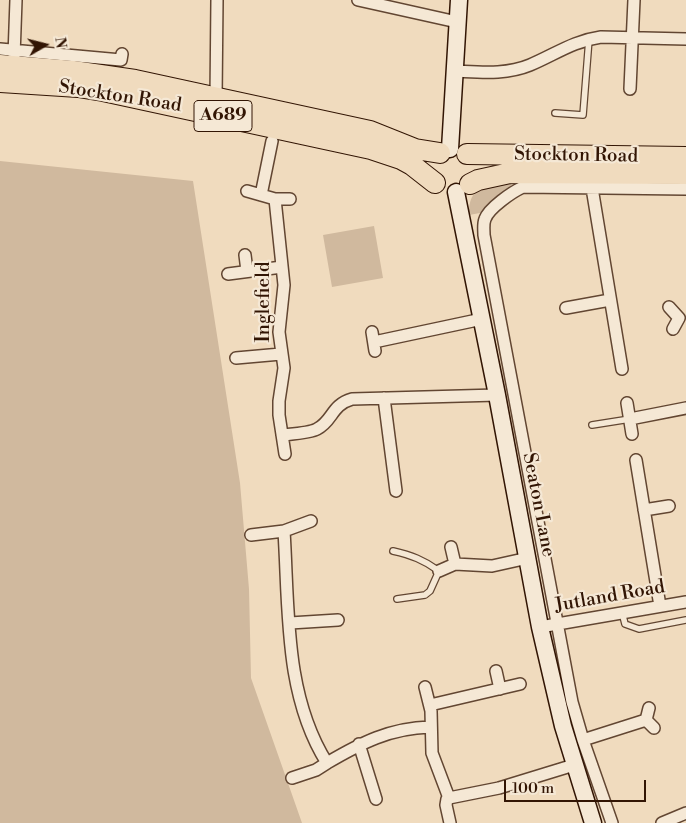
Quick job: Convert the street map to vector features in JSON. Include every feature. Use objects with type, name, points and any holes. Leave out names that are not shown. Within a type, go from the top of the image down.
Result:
[{"type":"highway","name":"Stockton Road","points":[[9,60],[135,80],[370,131],[415,149],[452,152],[686,157]]},
{"type":"highway","name":"Stockton Road","points":[[0,82],[78,87],[103,91],[371,149],[401,159],[435,183]]},
{"type":"highway","points":[[452,152],[472,162],[474,176],[463,188],[448,192],[441,189],[435,183],[431,172],[434,160],[452,152]]},
{"type":"highway","name":"Stockton Road","points":[[463,188],[494,176],[510,173],[591,181],[686,174]]},
{"type":"main road","points":[[452,152],[458,0]]},
{"type":"main road","name":"Seaton Lane","points":[[463,188],[471,266],[540,627],[563,726],[593,823]]},
{"type":"street","points":[[9,60],[16,0]]},
{"type":"street","points":[[216,98],[217,0]]},
{"type":"street","points":[[358,0],[457,22]]},
{"type":"street","points":[[630,89],[634,0]]},
{"type":"street","points":[[454,71],[494,72],[513,70],[530,65],[578,41],[589,38],[686,39]]},
{"type":"street","name":"Stockton Road","points":[[0,48],[9,60],[121,60],[122,54]]},
{"type":"street","points":[[261,195],[272,141]]},
{"type":"street","points":[[591,181],[622,369]]},
{"type":"street","name":"Stockton Road","points":[[487,214],[513,191],[523,187],[591,181],[686,189]]},
{"type":"street","points":[[247,191],[275,199],[290,199]]},
{"type":"street","name":"Inglefield","points":[[275,199],[284,285],[279,332],[284,368],[279,401],[284,454]]},
{"type":"street","name":"Seaton Lane","points":[[487,214],[484,221],[484,235],[572,702],[612,823]]},
{"type":"street","points":[[245,255],[247,271]]},
{"type":"street","points":[[228,274],[282,267]]},
{"type":"street","points":[[566,308],[610,300]]},
{"type":"street","points":[[669,307],[682,317],[673,330]]},
{"type":"street","points":[[374,342],[482,319]]},
{"type":"street","points":[[236,358],[281,354]]},
{"type":"street","points":[[282,435],[316,430],[325,423],[342,402],[352,399],[497,395]]},
{"type":"street","points":[[384,398],[396,491]]},
{"type":"street","points":[[627,403],[632,434]]},
{"type":"street","points":[[630,418],[686,408]]},
{"type":"street","points":[[636,460],[660,606]]},
{"type":"street","points":[[380,463],[392,461]]},
{"type":"street","points":[[644,510],[669,506]]},
{"type":"street","points":[[251,535],[284,531],[311,521]]},
{"type":"street","points":[[284,531],[293,671],[300,702],[310,732],[327,764]]},
{"type":"street","points":[[451,547],[455,564]]},
{"type":"street","points":[[439,571],[455,564],[492,566],[528,558]]},
{"type":"street","name":"Jutland Road","points":[[540,627],[686,602]]},
{"type":"street","points":[[290,623],[338,620]]},
{"type":"street","points":[[496,671],[500,689]]},
{"type":"street","points":[[430,705],[520,684]]},
{"type":"street","points":[[425,687],[430,705],[432,753],[449,798]]},
{"type":"street","points":[[583,740],[650,724],[649,708]]},
{"type":"street","points":[[292,778],[316,770],[358,744],[406,728],[430,727]]},
{"type":"street","points":[[358,744],[376,799]]},
{"type":"street","points":[[450,823],[446,804],[449,798],[499,788],[574,765]]},
{"type":"street","points":[[662,823],[686,813]]},
{"type":"lane","points":[[555,113],[583,115],[589,38]]},
{"type":"lane","points":[[471,266],[490,261]]},
{"type":"lane","points":[[592,425],[630,418]]},
{"type":"lane","points":[[393,551],[411,555],[427,562],[439,571],[430,591],[426,595],[397,599]]},
{"type":"lane","points":[[622,612],[624,624],[639,628],[686,620]]},
{"type":"shaded area","points":[[0,161],[193,181],[240,483],[249,589],[251,678],[302,823],[0,823]]},
{"type":"shaded area","points":[[511,180],[511,186],[480,213],[469,215],[472,198],[476,192],[481,188]]},
{"type":"shaded area","points":[[374,226],[383,278],[332,287],[323,235]]}]
